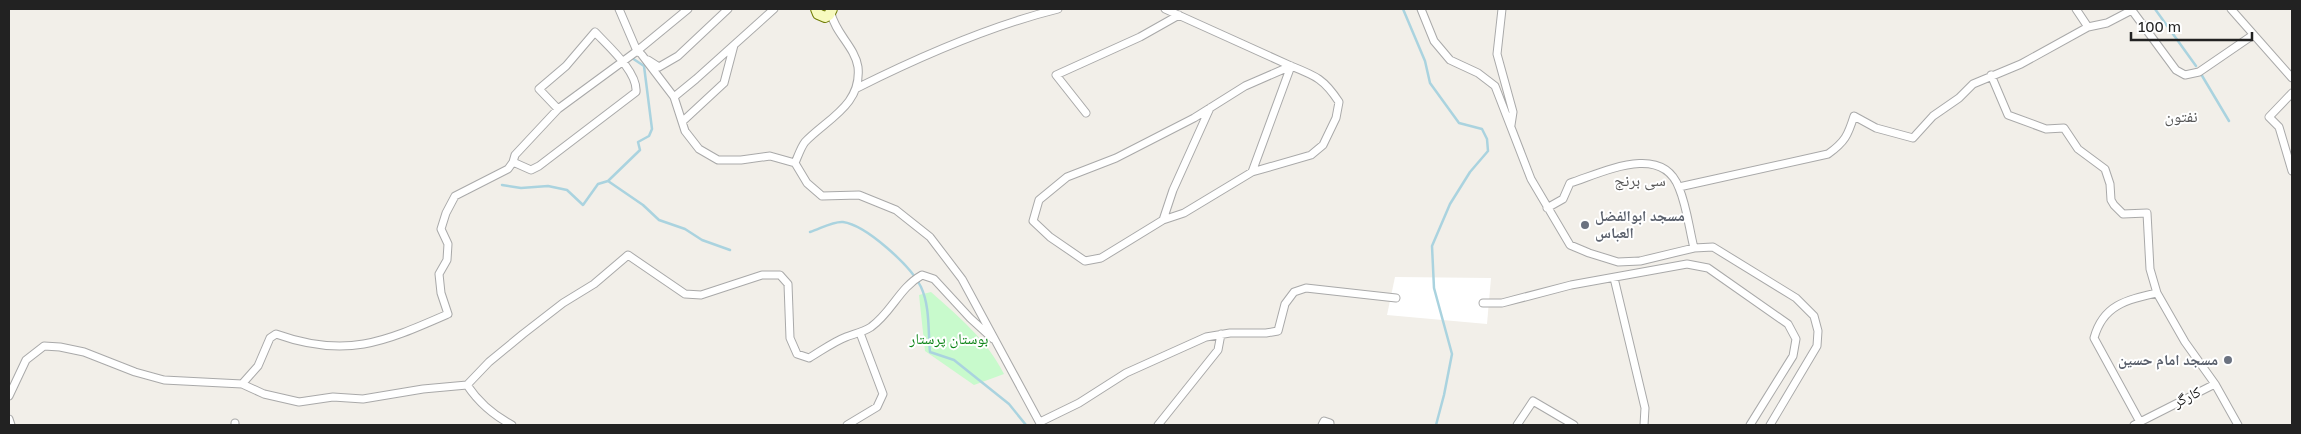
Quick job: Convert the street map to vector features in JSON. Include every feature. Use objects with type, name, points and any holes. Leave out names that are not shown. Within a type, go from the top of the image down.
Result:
[{"type":"street","points":[[619,9],[639,53],[674,97],[685,131],[699,150],[718,160],[741,160],[770,156],[795,163],[807,183],[822,196],[859,196],[896,210],[930,237],[962,279],[993,339],[1042,424],[1126,373],[1206,337],[1221,334],[1278,331],[1285,304],[1294,292],[1306,288],[1396,298]]},
{"type":"street","points":[[242,384],[258,366],[270,338],[276,334],[295,341],[358,346],[385,340],[448,314],[441,293],[439,274],[447,260],[448,244],[441,229],[446,213],[455,196],[508,169],[515,155],[558,109],[622,60],[639,53],[688,9]]},
{"type":"street","points":[[639,53],[659,67],[678,56],[728,9]]},
{"type":"street","points":[[674,97],[774,9]]},
{"type":"street","points":[[1018,18],[1020,9]]},
{"type":"street","points":[[857,88],[906,64],[1018,18],[1058,9]]},
{"type":"street","points":[[1165,9],[1179,14],[1314,76],[1328,85],[1339,102],[1336,118],[1323,145],[1311,155],[1252,172],[1184,213],[1163,220],[1101,258],[1085,261],[1050,237],[1033,221],[1040,200],[1068,177],[1116,158],[1210,108],[1245,86],[1292,66]]},
{"type":"street","points":[[1421,9],[1434,41],[1450,60],[1478,73],[1495,86],[1531,179],[1570,245],[1618,262],[1640,261],[1694,248],[1713,247],[1796,298],[1814,316],[1818,331],[1817,346],[1770,425]]},
{"type":"street","points":[[1502,9],[1497,54],[1513,112],[1510,126]]},
{"type":"street","points":[[2076,9],[2088,27]]},
{"type":"street","points":[[2231,9],[2292,78]]},
{"type":"street","points":[[1679,187],[1828,154],[1841,145],[1854,116],[1876,128],[1913,138],[1933,116],[1959,98],[1973,84],[1990,75],[2021,64],[2088,27],[2107,23],[2132,10],[2176,70],[2185,75],[2199,72],[2253,35]]},
{"type":"street","points":[[795,163],[804,144],[846,107],[857,88],[858,66],[847,44],[822,11]]},
{"type":"street","points":[[1086,113],[1056,75],[1140,37],[1179,14]]},
{"type":"street","points":[[513,162],[531,170],[539,166],[631,98],[636,92],[637,85],[622,60],[595,32],[566,66],[539,89],[558,109]]},
{"type":"street","points":[[683,121],[724,83],[734,45]]},
{"type":"street","points":[[1252,172],[1292,66]]},
{"type":"street","points":[[1990,75],[2008,115],[2020,122],[2046,129],[2064,128],[2078,149],[2105,169],[2114,205],[2123,214],[2147,214],[2150,270],[2157,293],[2185,342],[2215,384],[2238,425]]},
{"type":"street","points":[[2292,93],[2269,116],[2279,127],[2292,171]]},
{"type":"street","points":[[1163,220],[1210,108]]},
{"type":"street","points":[[1547,208],[1563,199],[1570,183],[1634,162],[1655,164],[1668,170],[1679,187],[1694,248]]},
{"type":"street","points":[[9,396],[26,360],[44,346],[84,352],[136,372],[164,380],[242,384],[264,394],[299,402],[333,397],[372,398],[423,389],[467,385],[489,362],[523,334],[563,303],[594,284],[628,255],[685,294],[701,295],[762,275],[780,274],[788,284],[790,338],[797,354],[809,358],[846,337],[871,327],[886,314],[898,295],[911,282],[922,275],[934,279],[970,318],[993,339]]},
{"type":"street","points":[[1483,303],[1502,303],[1571,285],[1687,264],[1708,268],[1788,324],[1796,339],[1793,356],[1750,425]]},
{"type":"street","points":[[1614,278],[1644,408],[1644,425]]},
{"type":"street","points":[[2137,423],[2094,338],[2098,325],[2108,312],[2123,302],[2157,293]]},
{"type":"street","points":[[847,425],[877,408],[883,394],[860,333]]},
{"type":"street","points":[[1158,425],[1218,350],[1221,334]]},
{"type":"street","name":"کارگر","points":[[2137,423],[2215,384]]},
{"type":"street","points":[[467,385],[477,400],[498,418],[512,425]]},
{"type":"street","points":[[1516,425],[1533,401],[1574,425]]},
{"type":"street","points":[[9,419],[11,425]]},
{"type":"street","points":[[1322,425],[1324,420],[1330,425]]},
{"type":"green space","name":"بوستان پرستار","points":[[931,292],[981,340],[1004,374],[974,385],[925,351],[919,295]]},
{"type":"pier","points":[[1395,277],[1491,278],[1487,324],[1387,315]]},
{"type":"waterway","points":[[1403,9],[1425,61],[1430,83],[1459,123],[1482,129],[1487,139],[1488,151],[1470,172],[1450,204],[1432,246],[1434,288],[1452,354],[1436,425]]},
{"type":"waterway","points":[[2155,9],[2196,66]]},
{"type":"waterway","points":[[608,181],[640,150],[638,142],[649,136],[652,129],[644,66],[632,58]]},
{"type":"waterway","points":[[2201,74],[2229,121]]},
{"type":"waterway","points":[[502,185],[521,188],[548,186],[567,190],[583,205],[598,184],[608,181],[643,205],[659,220],[685,229],[702,240],[730,250]]},
{"type":"waterway","points":[[810,232],[831,224],[843,222],[863,230],[887,248],[908,268],[916,278],[924,294],[930,352],[954,360],[1009,404],[1026,425]]},
{"type":"place","name":"مسجد ابوالفضل العباس","points":[[1585,225]]},
{"type":"place","name":"مسجد امام حسین","points":[[2228,360]]},
{"type":"district","name":"نفتون","points":[[2181,116]]},
{"type":"district","name":"سی برنج","points":[[1640,180]]}]
